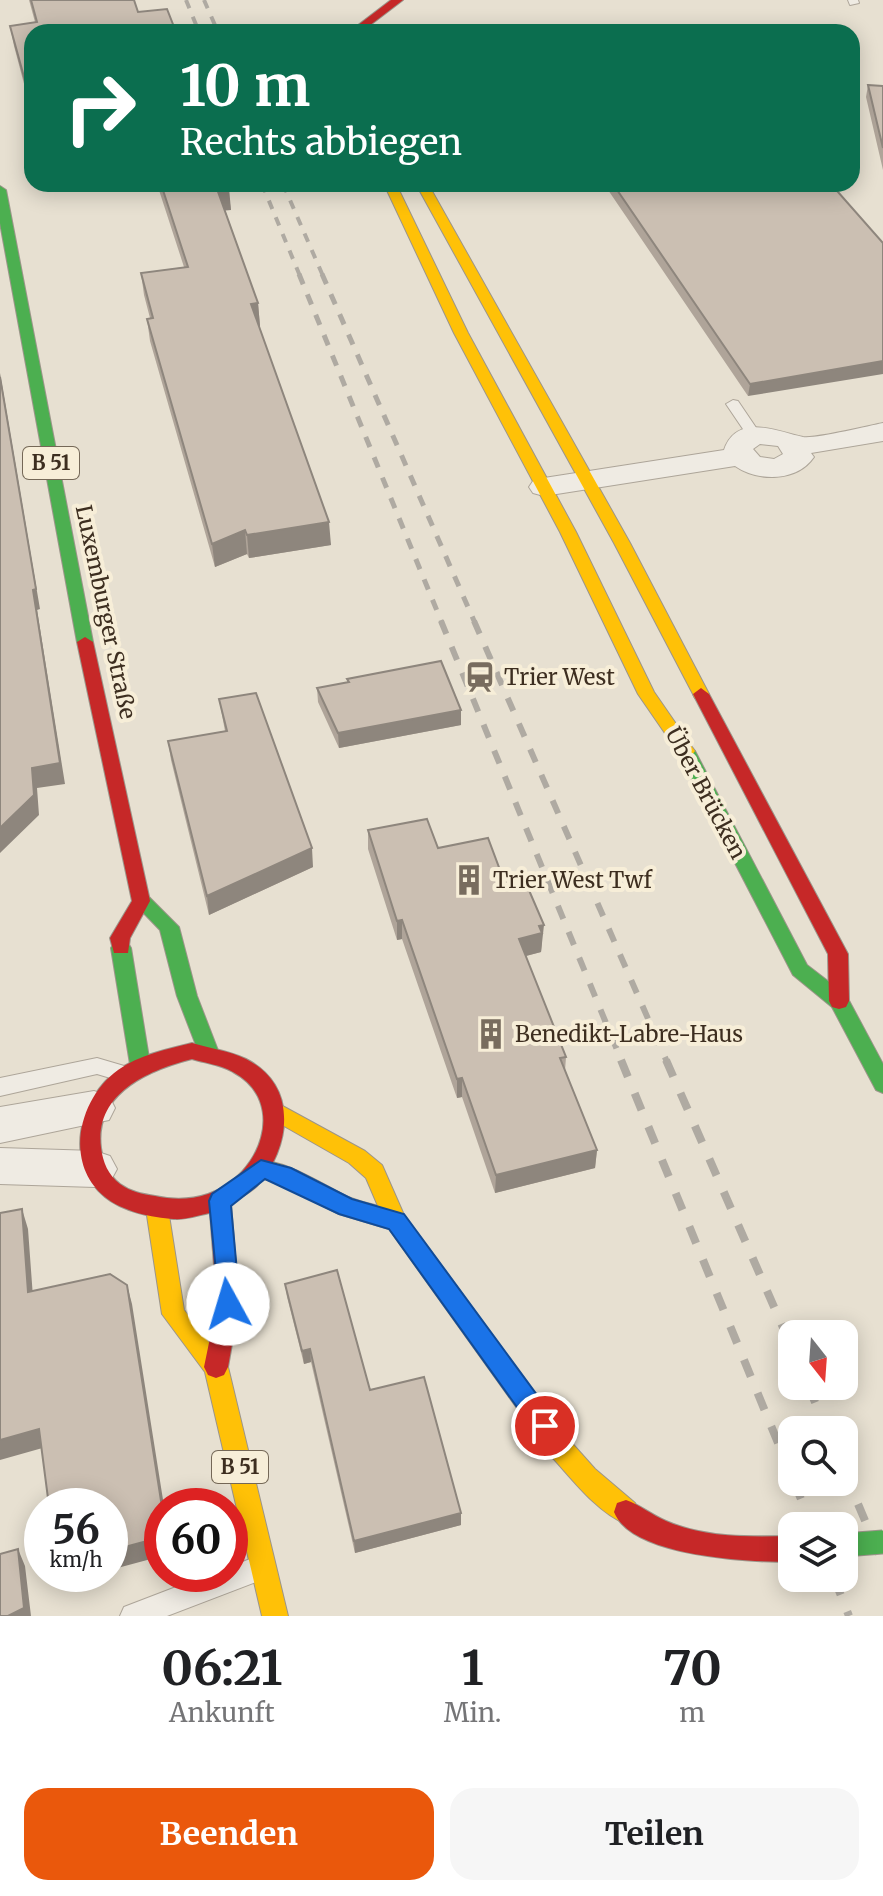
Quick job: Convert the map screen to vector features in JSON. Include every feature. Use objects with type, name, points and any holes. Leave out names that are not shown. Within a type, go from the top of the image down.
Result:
[{"type":"street","points":[[365,24],[398,0]]},
{"type":"street","name":"Luxemburger Straße","points":[[0,190],[80,621],[141,901]]},
{"type":"street","name":"Über Brücken","points":[[394,192],[461,333],[544,487],[646,694],[684,747],[800,970],[839,1001],[883,1084]]},
{"type":"street","name":"Über Brücken","points":[[426,192],[588,480],[838,954],[839,1001]]},
{"type":"street","points":[[544,487],[782,437],[788,465],[883,432]]},
{"type":"street","points":[[132,1069],[120,938],[141,901],[169,927],[187,996],[209,1053]]},
{"type":"street","points":[[174,1053],[209,1053],[226,1056],[254,1072],[273,1097],[277,1112],[272,1151],[261,1169],[236,1193],[220,1201],[178,1211],[157,1209],[119,1196],[95,1169],[88,1139],[94,1108],[107,1089],[132,1069],[174,1053]]},
{"type":"street","points":[[0,1125],[94,1108]]},
{"type":"street","points":[[277,1112],[357,1157],[374,1172],[396,1221],[589,1483],[612,1503],[651,1527],[689,1543],[731,1551],[778,1549]]},
{"type":"street","points":[[0,1166],[95,1169]]},
{"type":"street","points":[[261,1169],[283,1175],[347,1207],[396,1221]]},
{"type":"street","name":"B 51","points":[[220,1201],[228,1304],[216,1367],[275,1616]]},
{"type":"street","name":"B 51","points":[[157,1209],[173,1314],[216,1367]]},
{"type":"street","points":[[858,1544],[883,1542]]},
{"type":"lane","points":[[733,404],[748,445]]},
{"type":"lane","points":[[0,1087],[97,1066],[132,1069]]},
{"type":"lane","points":[[133,1616],[265,1566]]},
{"type":"building","points":[[31,0],[134,0],[138,12],[167,9],[173,24],[24,24],[24,77],[10,26],[37,22]]},
{"type":"building","points":[[868,85],[883,86],[883,148]]},
{"type":"building","points":[[164,192],[218,192],[258,303],[251,304],[329,522],[247,535],[245,530],[212,544],[147,319],[153,318],[141,273],[188,267]]},
{"type":"building","points":[[618,192],[838,192],[883,243],[883,361],[750,384]]},
{"type":"building","points":[[0,377],[36,589],[33,590],[60,763],[32,768],[34,795],[0,828]]},
{"type":"building","points":[[441,661],[461,710],[338,733],[317,688],[349,682],[347,679]]},
{"type":"building","points":[[256,693],[312,848],[207,896],[168,741],[227,731],[219,699]]},
{"type":"building","points":[[427,819],[438,848],[488,838],[503,878],[522,874],[544,925],[539,926],[542,933],[519,939],[566,1057],[560,1058],[597,1150],[496,1175],[462,1078],[457,1079],[402,920],[397,921],[368,830]]},
{"type":"building","points":[[22,1209],[28,1292],[110,1274],[127,1285],[159,1488],[144,1488],[144,1542],[128,1546],[128,1488],[47,1488],[39,1429],[0,1440],[0,1213]]},
{"type":"building","points":[[337,1270],[370,1390],[424,1377],[461,1513],[354,1541],[310,1349],[302,1351],[285,1284]]},
{"type":"building","points":[[18,1549],[24,1608],[8,1616],[0,1616],[0,1554]]},
{"type":"railway","points":[[186,0],[196,24]]},
{"type":"railway","points":[[204,0],[214,24]]},
{"type":"railway","points":[[265,192],[300,276]]},
{"type":"railway","points":[[286,192],[323,276]]},
{"type":"railway","points":[[299,274],[442,623]]},
{"type":"railway","points":[[322,274],[475,623]]},
{"type":"railway","points":[[441,621],[622,1062]]},
{"type":"railway","points":[[474,621],[667,1062]]},
{"type":"railway","points":[[621,1060],[778,1443]]},
{"type":"railway","points":[[666,1060],[780,1320]]},
{"type":"railway","points":[[814,1400],[821,1416]]},
{"type":"railway","points":[[800,1496],[806,1512]]},
{"type":"railway","points":[[855,1496],[883,1563]]},
{"type":"railway","points":[[840,1592],[849,1616]]},
{"type":"traffic: fast","points":[[0,190],[85,642]]},
{"type":"traffic: fast","points":[[686,751],[800,970],[839,1001],[883,1084]]},
{"type":"traffic: fast","points":[[141,901],[169,927],[187,996],[209,1053]]},
{"type":"traffic: fast","points":[[121,948],[140,1064]]},
{"type":"traffic: fast","points":[[858,1544],[883,1542]]},
{"type":"traffic: slow","points":[[394,192],[461,333],[568,532],[646,694],[686,751]]},
{"type":"traffic: slow","points":[[426,192],[622,543],[701,694]]},
{"type":"traffic: slow","points":[[277,1112],[357,1157],[374,1172],[396,1221],[561,1449],[586,1477],[626,1512]]},
{"type":"traffic: slow","points":[[261,1169],[283,1175],[347,1207],[396,1221]]},
{"type":"traffic: slow","points":[[157,1209],[173,1314],[216,1367],[275,1616]]},
{"type":"traffic: jam","points":[[365,24],[398,0]]},
{"type":"traffic: jam","points":[[85,642],[141,901],[120,938],[121,948]]},
{"type":"traffic: jam","points":[[701,694],[838,954],[839,1001]]},
{"type":"traffic: jam","points":[[192,1051],[240,1065],[267,1090],[276,1121],[268,1153],[247,1181],[216,1202],[176,1210],[130,1201],[112,1191],[100,1177],[92,1160],[92,1124],[99,1106],[109,1090],[132,1072],[192,1051]]},
{"type":"traffic: jam","points":[[216,1367],[228,1304],[220,1201]]},
{"type":"traffic: jam","points":[[626,1512],[645,1524],[684,1540],[726,1548],[778,1549]]},
{"type":"place","name":"Trier West","points":[[480,677]]},
{"type":"place","name":"Trier West Twf","points":[[469,880]]},
{"type":"place","name":"Benedikt-Labre-Haus","points":[[491,1034]]},
{"type":"route","points":[[228,1304],[220,1201],[236,1193],[261,1169],[283,1175],[347,1207],[396,1221],[545,1426]]}]
